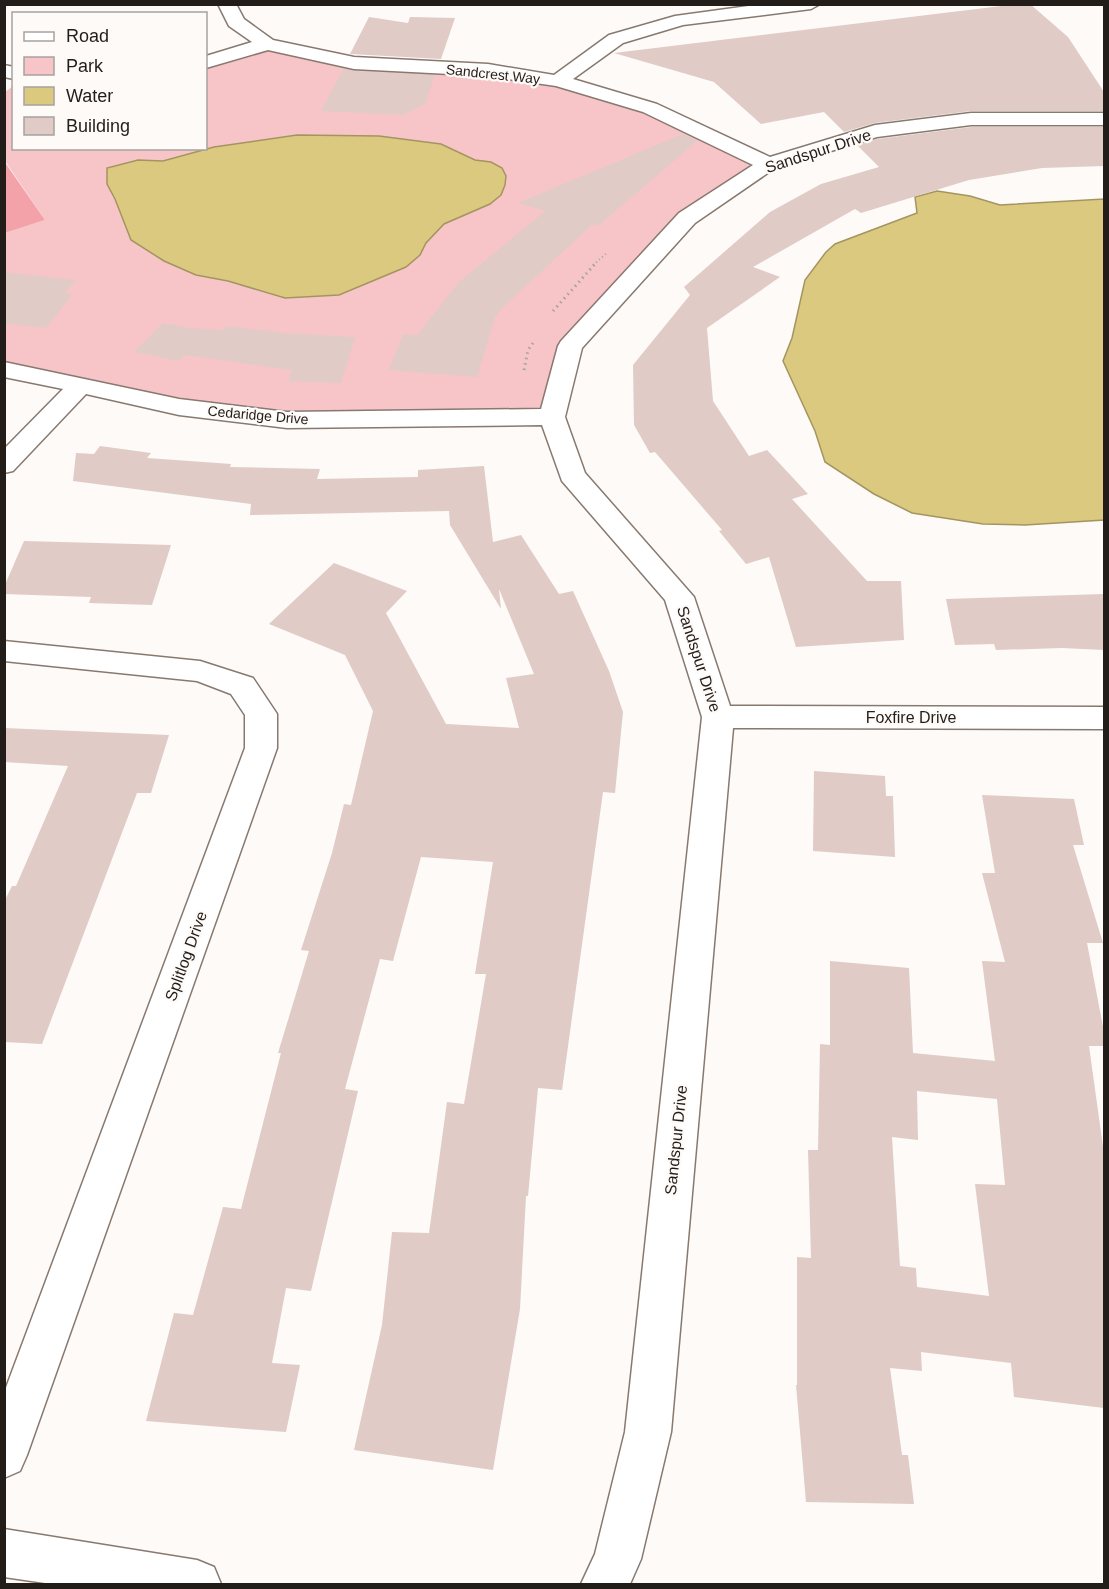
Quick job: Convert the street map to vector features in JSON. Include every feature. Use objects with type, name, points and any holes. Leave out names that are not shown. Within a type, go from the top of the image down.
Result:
[{"type":"street","points":[[227,4],[236,22],[267,44]]},
{"type":"street","points":[[558,81],[616,39],[681,20],[811,4]]},
{"type":"street","name":"Sandcrest Way","points":[[207,62],[267,44],[354,63],[488,70],[558,81],[650,108],[768,164]]},
{"type":"street","name":"Sandspur Drive","points":[[605,1584],[617,1559],[648,1432],[718,717],[679,597],[572,475],[552,417],[570,346],[687,218],[768,164],[875,132],[971,119],[1104,119]]},
{"type":"street","name":"Cedaridge Drive","points":[[4,369],[178,407],[286,420],[552,417]]},
{"type":"street","points":[[4,465],[80,386]]},
{"type":"street","name":"Splitlog Drive","points":[[4,651],[200,671],[242,686],[261,714],[261,748],[4,1455]]},
{"type":"street","name":"Foxfire Drive","points":[[718,717],[1104,718]]},
{"type":"street","points":[[4,1553],[197,1584]]},
{"type":"path","points":[[552,313],[590,268],[614,246]]},
{"type":"path","points":[[523,379],[528,350],[534,341]]},
{"type":"green space","points":[[267,44],[354,63],[558,81],[650,108],[768,164],[687,218],[570,346],[552,417],[286,420],[5,369],[5,233],[45,220],[5,161],[5,92],[12,87],[12,150],[207,150],[207,62]]},
{"type":"shaded area","points":[[4,161],[45,220],[5,233],[4,233]]},
{"type":"water","points":[[297,135],[379,136],[441,144],[475,160],[491,162],[502,168],[506,176],[505,185],[501,195],[490,204],[444,224],[426,243],[420,255],[406,267],[339,295],[285,298],[228,281],[196,275],[164,261],[131,240],[107,184],[107,168],[138,160],[163,161],[214,147]]},
{"type":"water","points":[[937,191],[970,196],[1000,205],[1104,199],[1104,520],[1025,525],[983,524],[912,513],[874,494],[825,462],[815,431],[783,361],[792,338],[805,280],[835,244],[917,213],[915,197]]},
{"type":"building","points":[[1030,4],[1068,37],[1104,92],[1104,111],[971,111],[875,123],[844,132],[824,112],[761,124],[714,82],[614,53]]},
{"type":"building","points":[[369,17],[408,23],[410,17],[455,18],[441,59],[350,54]]},
{"type":"building","points":[[343,69],[435,75],[425,104],[403,115],[321,111]]},
{"type":"building","points":[[971,127],[1104,127],[1104,166],[1042,168],[969,180],[861,213],[855,209],[753,267],[780,277],[707,328],[713,401],[749,456],[767,450],[808,494],[792,499],[867,581],[901,581],[904,640],[796,647],[769,557],[746,564],[719,531],[722,530],[655,452],[650,453],[634,425],[633,365],[690,295],[684,287],[770,212],[821,184],[879,167],[857,145],[877,139]]},
{"type":"building","points":[[683,134],[697,141],[598,226],[593,224],[503,307],[495,317],[477,377],[389,370],[403,334],[417,335],[459,282],[545,211],[518,203]]},
{"type":"building","points":[[4,272],[76,280],[65,293],[72,295],[46,328],[4,323]]},
{"type":"building","points":[[163,323],[189,328],[223,330],[227,326],[284,333],[355,337],[341,383],[288,381],[292,370],[185,355],[179,361],[134,352]]},
{"type":"building","points":[[100,446],[151,453],[147,458],[231,464],[230,467],[320,469],[317,479],[418,477],[418,470],[484,466],[493,542],[521,535],[559,594],[573,591],[609,671],[623,712],[615,793],[603,792],[562,1090],[538,1088],[528,1196],[526,1196],[520,1309],[493,1470],[354,1450],[382,1325],[392,1232],[429,1233],[447,1102],[464,1104],[486,974],[475,974],[493,862],[421,857],[393,961],[380,959],[345,1089],[358,1091],[311,1291],[286,1288],[272,1363],[300,1365],[286,1432],[146,1421],[174,1313],[193,1315],[223,1207],[241,1209],[281,1053],[278,1053],[309,951],[301,950],[332,853],[344,804],[351,805],[373,711],[345,655],[269,624],[334,563],[407,591],[386,613],[446,724],[519,728],[506,678],[534,674],[499,589],[501,609],[450,525],[449,511],[250,515],[251,504],[73,481],[76,453],[94,454]]},
{"type":"building","points":[[24,541],[171,545],[152,605],[89,603],[91,597],[4,594],[4,587]]},
{"type":"building","points":[[1104,594],[1104,650],[1062,648],[996,650],[994,644],[955,645],[946,599]]},
{"type":"building","points":[[4,728],[169,735],[151,793],[137,793],[42,1044],[4,1042],[4,902],[12,886],[16,886],[68,766],[4,762]]},
{"type":"building","points":[[814,771],[885,776],[886,796],[893,796],[895,857],[813,851]]},
{"type":"building","points":[[982,795],[1074,799],[1084,845],[1073,845],[1103,943],[1087,943],[1104,1032],[1104,1046],[1089,1046],[1104,1154],[1104,1408],[1014,1397],[1011,1363],[921,1352],[922,1371],[890,1368],[902,1455],[908,1455],[914,1504],[806,1502],[796,1385],[797,1257],[811,1258],[808,1150],[818,1150],[820,1044],[830,1045],[830,961],[909,968],[913,1053],[995,1061],[982,961],[1005,962],[982,873],[995,873]],"holes":[[[917,1091],[997,1099],[1005,1185],[975,1184],[989,1296],[917,1287],[916,1268],[900,1266],[892,1137],[918,1140]]]}]
